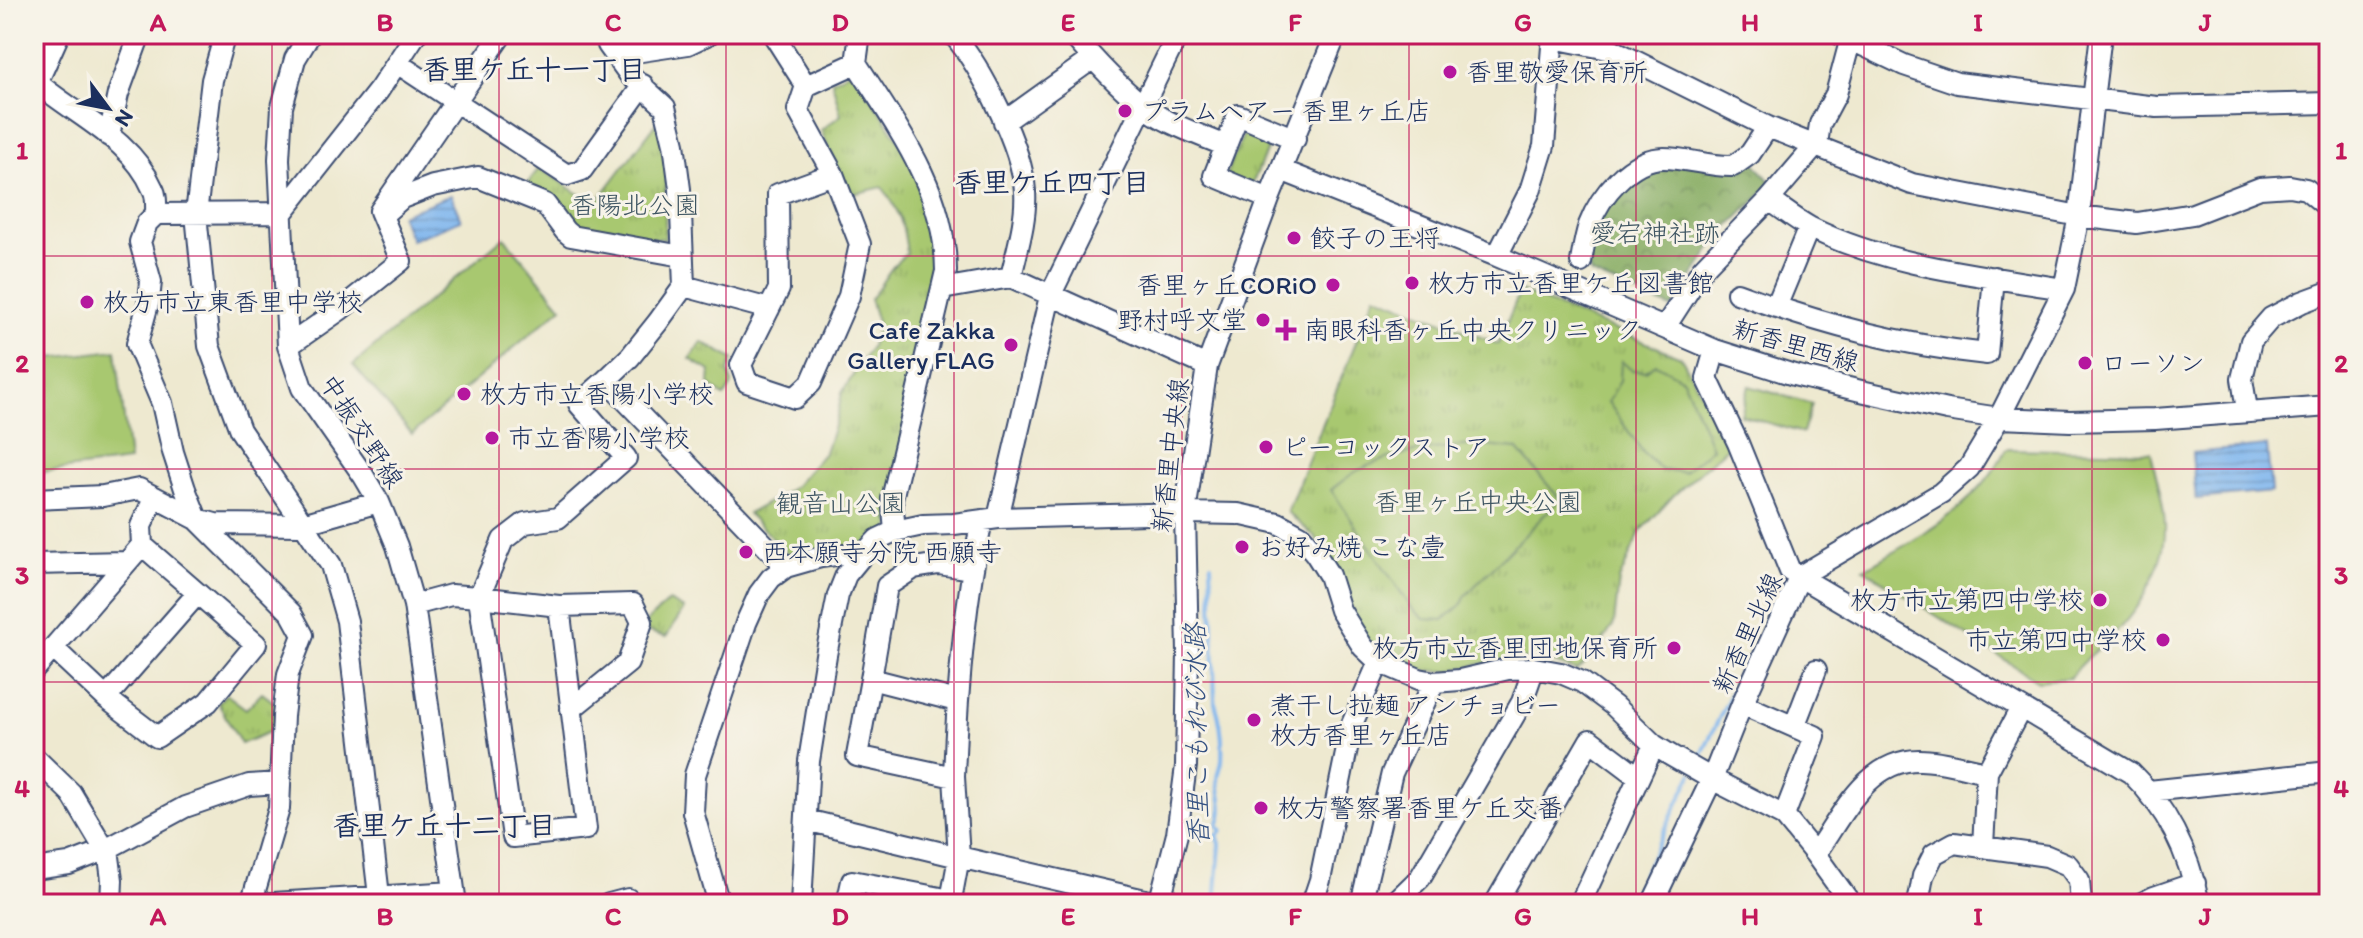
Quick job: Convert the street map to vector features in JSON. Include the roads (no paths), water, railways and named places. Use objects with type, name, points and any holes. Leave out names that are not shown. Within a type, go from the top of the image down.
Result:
[{"type":"street","points":[[59,34],[36,81],[109,136],[137,162],[155,192],[156,214]]},
{"type":"street","points":[[109,136],[118,94],[140,34]]},
{"type":"street","points":[[225,34],[212,80],[196,214],[209,346],[240,430],[331,565],[347,621],[379,896]]},
{"type":"street","name":"中振交野線","points":[[310,34],[295,59],[282,107],[279,159],[288,346],[302,388],[339,438],[379,502],[397,546],[414,605],[455,898]]},
{"type":"street","points":[[416,34],[379,90],[282,213],[156,214],[147,223],[140,242],[151,282],[137,344],[162,403],[173,452],[197,519],[291,613],[303,635],[288,674],[279,809],[254,904],[379,896],[455,898]]},
{"type":"street","points":[[288,346],[401,261],[380,211],[502,34]]},
{"type":"street","points":[[559,606],[586,829],[513,837],[479,597],[503,540],[525,523],[558,518],[626,458],[579,404],[640,345],[684,286],[680,189],[665,107],[629,74],[608,45],[609,34]]},
{"type":"street","points":[[773,34],[806,86]]},
{"type":"street","points":[[860,34],[856,63],[913,153],[937,207],[946,244],[946,271],[892,499],[895,531]]},
{"type":"street","points":[[953,34],[979,72],[1015,145],[1026,194],[1011,277]]},
{"type":"street","points":[[1072,34],[1092,59],[1143,106],[1178,126],[1226,146]]},
{"type":"street","points":[[847,904],[852,881],[950,902],[959,857],[954,777],[957,701],[972,569],[990,519],[1050,296],[1178,34]]},
{"type":"street","name":"新香里中央線","points":[[1160,904],[1177,834],[1186,766],[1188,653],[1185,513],[1207,366],[1269,199],[1336,34]]},
{"type":"street","name":"新香里北線","points":[[1652,904],[1700,773],[1742,704],[1800,576],[1941,493],[1969,468],[1999,418],[2064,289],[2079,216],[2101,34]]},
{"type":"street","points":[[615,55],[688,44],[705,35]]},
{"type":"street","points":[[1497,256],[1530,191],[1544,146],[1553,36],[1613,50],[1768,127],[1912,184],[2079,216],[2137,223],[2193,214],[2260,188],[2290,186],[2306,189],[2329,208]]},
{"type":"street","points":[[1665,327],[1703,268],[1769,200],[1817,144],[1820,124],[1836,94],[1847,36],[1904,65],[1957,83],[2157,107],[2329,103]]},
{"type":"street","points":[[1004,122],[1092,59]]},
{"type":"street","points":[[397,63],[567,175],[582,170],[643,85]]},
{"type":"street","points":[[833,174],[778,194],[779,289],[741,365],[747,382],[795,398],[811,383],[849,296],[860,244],[833,174],[798,110],[806,86],[856,63]]},
{"type":"street","points":[[1269,199],[1214,176],[1238,115],[1295,139]]},
{"type":"street","points":[[1581,262],[1589,226],[1599,205],[1613,185],[1633,169],[1661,157],[1733,166],[1750,154],[1768,127]]},
{"type":"street","name":"新香里西線","points":[[1281,170],[1497,256],[1715,350],[1807,378],[1947,410],[1999,418],[2084,421],[2329,406]]},
{"type":"street","points":[[382,215],[402,198],[433,186],[478,177],[545,204],[571,236],[682,256]]},
{"type":"street","points":[[1769,200],[1809,227],[1869,251],[1902,260],[2064,289]]},
{"type":"street","points":[[1776,307],[1809,227]]},
{"type":"street","points":[[942,289],[1011,277],[1207,366]]},
{"type":"street","points":[[1737,293],[1873,337],[1942,350],[1987,354],[1994,277]]},
{"type":"street","points":[[684,286],[769,309]]},
{"type":"street","points":[[2247,410],[2242,379],[2251,341],[2271,318],[2329,292]]},
{"type":"street","points":[[1715,350],[1707,378],[1738,443],[1790,571],[2131,773],[2149,791],[2174,828],[2193,871],[2199,904]]},
{"type":"street","points":[[606,380],[786,567]]},
{"type":"street","points":[[34,499],[103,496],[139,489],[197,519],[215,524],[304,524],[379,502]]},
{"type":"street","points":[[53,648],[106,698],[157,737],[208,702],[256,644],[142,545],[141,526],[155,497]]},
{"type":"street","points":[[801,904],[809,761],[838,595],[846,575],[878,539],[895,531],[923,525],[990,519],[1185,513],[1238,514],[1278,523],[1300,535],[1329,575],[1340,610],[1363,647],[1379,662],[1434,682],[1460,680],[1508,669],[1534,668],[1561,673],[1582,682],[1614,706],[1654,745],[1700,773],[1784,816],[1851,904]]},
{"type":"street","points":[[34,670],[142,545]]},
{"type":"street","points":[[719,904],[693,812],[695,775],[746,623],[759,594],[771,578],[786,567],[842,554],[860,558]]},
{"type":"street","points":[[34,564],[125,562]]},
{"type":"street","points":[[954,777],[857,756],[887,586],[914,568],[939,564],[972,569]]},
{"type":"street","points":[[106,698],[197,594]]},
{"type":"street","points":[[414,605],[451,595],[559,606],[633,604],[642,622],[628,663],[571,709]]},
{"type":"street","points":[[1312,904],[1320,880],[1352,724],[1379,662]]},
{"type":"street","points":[[1393,904],[1420,878],[1522,702],[1534,668]]},
{"type":"street","points":[[1794,727],[1816,670]]},
{"type":"street","points":[[871,679],[957,701]]},
{"type":"street","points":[[1361,904],[1392,773],[1434,682]]},
{"type":"street","points":[[1742,704],[1815,736],[1784,816]]},
{"type":"street","points":[[1983,846],[1987,772],[2021,708]]},
{"type":"street","points":[[1495,904],[1590,740],[1639,777]]},
{"type":"street","points":[[1580,904],[1654,745]]},
{"type":"street","points":[[34,757],[71,793],[106,849],[112,880],[111,904]]},
{"type":"street","points":[[1815,854],[1866,782],[1882,770],[1907,760],[1923,759],[1987,772]]},
{"type":"street","points":[[2149,791],[2329,772]]},
{"type":"street","points":[[34,869],[69,864],[106,849],[185,807],[249,785],[279,783]]},
{"type":"street","points":[[806,820],[1160,904]]},
{"type":"street","points":[[1918,904],[1923,876],[1934,854],[1954,843],[2047,856],[2068,865],[2079,880],[2081,904]]},
{"type":"street","points":[[2140,904],[2195,883]]},
{"type":"street","points":[[609,904],[628,899],[629,904]]},
{"type":"water","points":[[451,195],[461,220],[411,240],[401,215]]},
{"type":"water","points":[[2267,446],[2271,492],[2196,499],[2192,453]]},
{"type":"waterway","name":"香里こもれび水路","points":[[1211,564],[1215,703],[1222,746],[1218,780],[1222,808],[1218,825],[1222,831],[1217,835],[1220,844],[1215,904]]},
{"type":"waterway","points":[[1698,763],[1733,689]]},
{"type":"waterway","points":[[1629,904],[1692,774]]},
{"type":"place","name":"香里敬愛保育所","points":[[1450,72]]},
{"type":"place","name":"プラムヘアー 香里ヶ丘店","points":[[1125,111]]},
{"type":"place","name":"餃子の王将","points":[[1294,238]]},
{"type":"place","name":"枚方市立香里ケ丘図書館","points":[[1412,283]]},
{"type":"place","name":"香里ヶ丘CORiO","points":[[1333,285]]},
{"type":"place","name":"枚方市立東香里中学校","points":[[87,302]]},
{"type":"place","name":"野村呼文堂","points":[[1263,320]]},
{"type":"place","name":"南眼科香ヶ丘中央クリニック","points":[[1286,330]]},
{"type":"place","name":"Cafe Zakka Gallery FLAG","points":[[1011,345]]},
{"type":"place","name":"ローソン","points":[[2085,363]]},
{"type":"place","name":"枚方市立香陽小学校","points":[[464,394]]},
{"type":"place","name":"市立香陽小学校","points":[[492,438]]},
{"type":"place","name":"ピーコックストア","points":[[1266,447]]},
{"type":"place","name":"お好み焼 こな壹","points":[[1242,547]]},
{"type":"place","name":"西本願寺分院 西願寺","points":[[746,552]]},
{"type":"place","name":"枚方市立第四中学校","points":[[2100,600]]},
{"type":"place","name":"市立第四中学校","points":[[2163,640]]},
{"type":"place","name":"枚方市立香里団地保育所","points":[[1674,648]]},
{"type":"place","name":"煮干し拉麺 アンチョビー 枚方香里ヶ丘店","points":[[1254,720]]},
{"type":"place","name":"枚方警察署香里ケ丘交番","points":[[1261,808]]},
{"type":"district","name":"香里ケ丘十一丁目","points":[[534,69]]},
{"type":"district","name":"香里ケ丘四丁目","points":[[1052,182]]},
{"type":"district","name":"香里ケ丘十二丁目","points":[[444,825]]},
{"type":"park label","name":"香陽北公園","points":[[635,205]]},
{"type":"park label","name":"愛宕神社跡","points":[[1655,233]]},
{"type":"park label","name":"香里ヶ丘中央公園","points":[[1478,502]]},
{"type":"park label","name":"観音山公園","points":[[841,503]]}]
